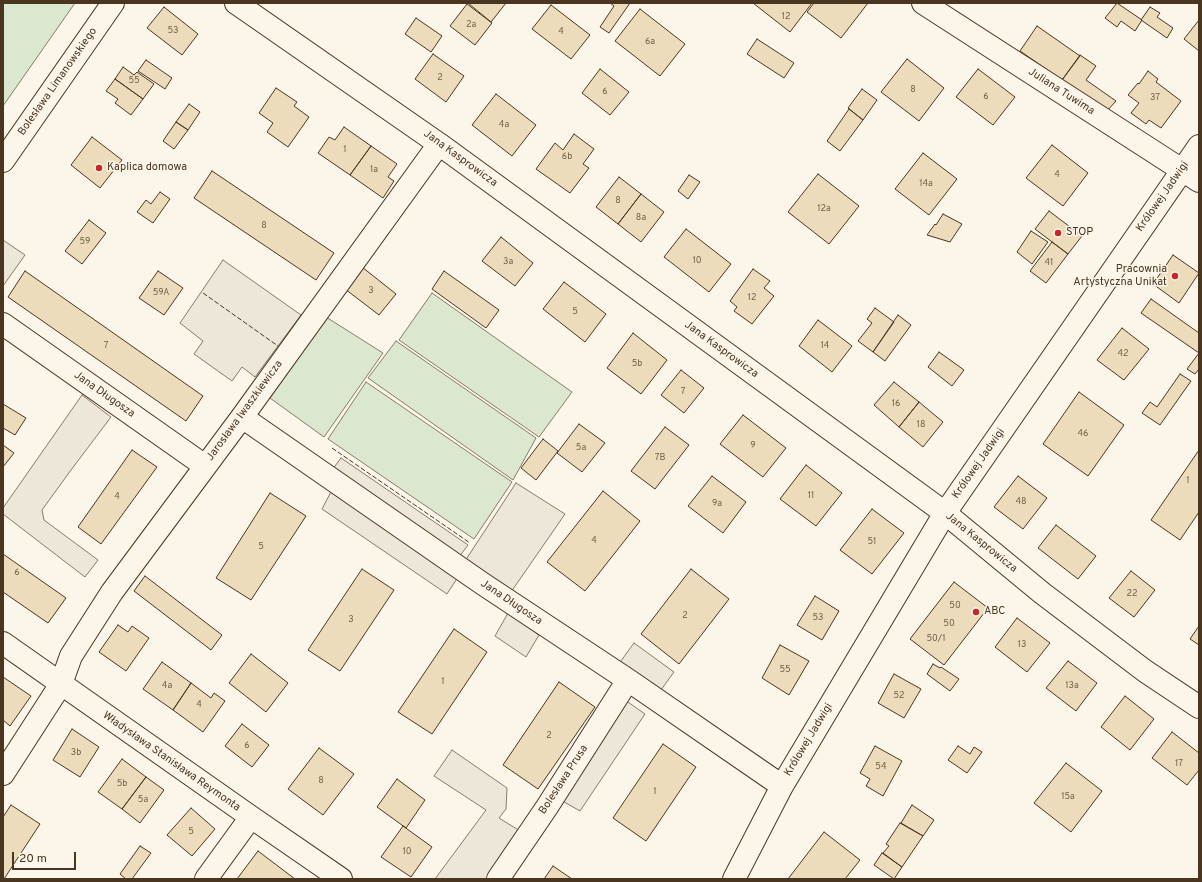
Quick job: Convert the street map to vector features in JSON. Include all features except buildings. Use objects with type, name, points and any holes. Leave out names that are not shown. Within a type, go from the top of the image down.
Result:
[{"type":"street","name":"Bolesława Limanowskiego","points":[[3,162],[113,3]]},
{"type":"street","name":"Jana Kasprowicza","points":[[236,3],[439,144],[945,513],[1048,598],[1145,671],[1199,707]]},
{"type":"street","name":"Juliana Tuwima","points":[[923,3],[1190,175]]},
{"type":"street","name":"Jarosława Iwaszkiewicza","points":[[3,774],[61,684],[71,656],[112,592],[242,417],[439,144]]},
{"type":"street","name":"Królowej Jadwigi","points":[[734,879],[782,786],[945,513],[1190,175],[1199,146]]},
{"type":"street","name":"Jana Długosza","points":[[3,324],[205,466]]},
{"type":"street","name":"Jana Długosza","points":[[242,417],[483,584],[628,680],[782,786]]},
{"type":"street","name":"Władysława Stanisława Reymonta","points":[[3,643],[251,818],[341,879]]},
{"type":"street","name":"Bolesława Prusa","points":[[498,879],[547,807],[628,680]]},
{"type":"street","points":[[206,879],[251,818]]},
{"type":"green space","points":[[3,3],[75,3],[3,106]]},
{"type":"green space","points":[[432,293],[572,392],[539,437],[399,340]]},
{"type":"green space","points":[[326,317],[383,353],[324,437],[270,398]]},
{"type":"green space","points":[[396,341],[536,438],[513,480],[368,378]]},
{"type":"green space","points":[[366,382],[512,482],[474,539],[328,439]]},
{"type":"shaded area","points":[[3,240],[25,255],[3,286]]},
{"type":"shaded area","points":[[223,260],[301,315],[255,377],[242,367],[232,381],[194,354],[203,341],[180,323]]},
{"type":"shaded area","points":[[82,395],[111,417],[42,510],[44,520],[98,560],[85,577],[3,514],[3,508]]},
{"type":"shaded area","points":[[341,458],[468,545],[459,557],[332,470]]},
{"type":"shaded area","points":[[516,483],[565,514],[511,592],[465,561]]},
{"type":"shaded area","points":[[332,490],[458,577],[447,594],[322,509]]},
{"type":"shaded area","points":[[508,613],[539,635],[526,657],[495,636]]},
{"type":"shaded area","points":[[634,643],[674,672],[658,694],[618,665]]},
{"type":"shaded area","points":[[625,700],[645,714],[580,811],[559,799]]},
{"type":"shaded area","points":[[452,750],[507,788],[506,809],[499,818],[520,831],[488,879],[435,879],[486,810],[434,776]]},
{"type":"fence","points":[[203,293],[278,346]]},
{"type":"fence","points":[[332,448],[470,543]]},
{"type":"place","name":"Kaplica domowa","points":[[99,168]]},
{"type":"place","name":"STOP","points":[[1058,233]]},
{"type":"place","name":"Pracownia Artystyczna Unikat","points":[[1175,276]]},
{"type":"place","name":"ABC","points":[[976,612]]}]
